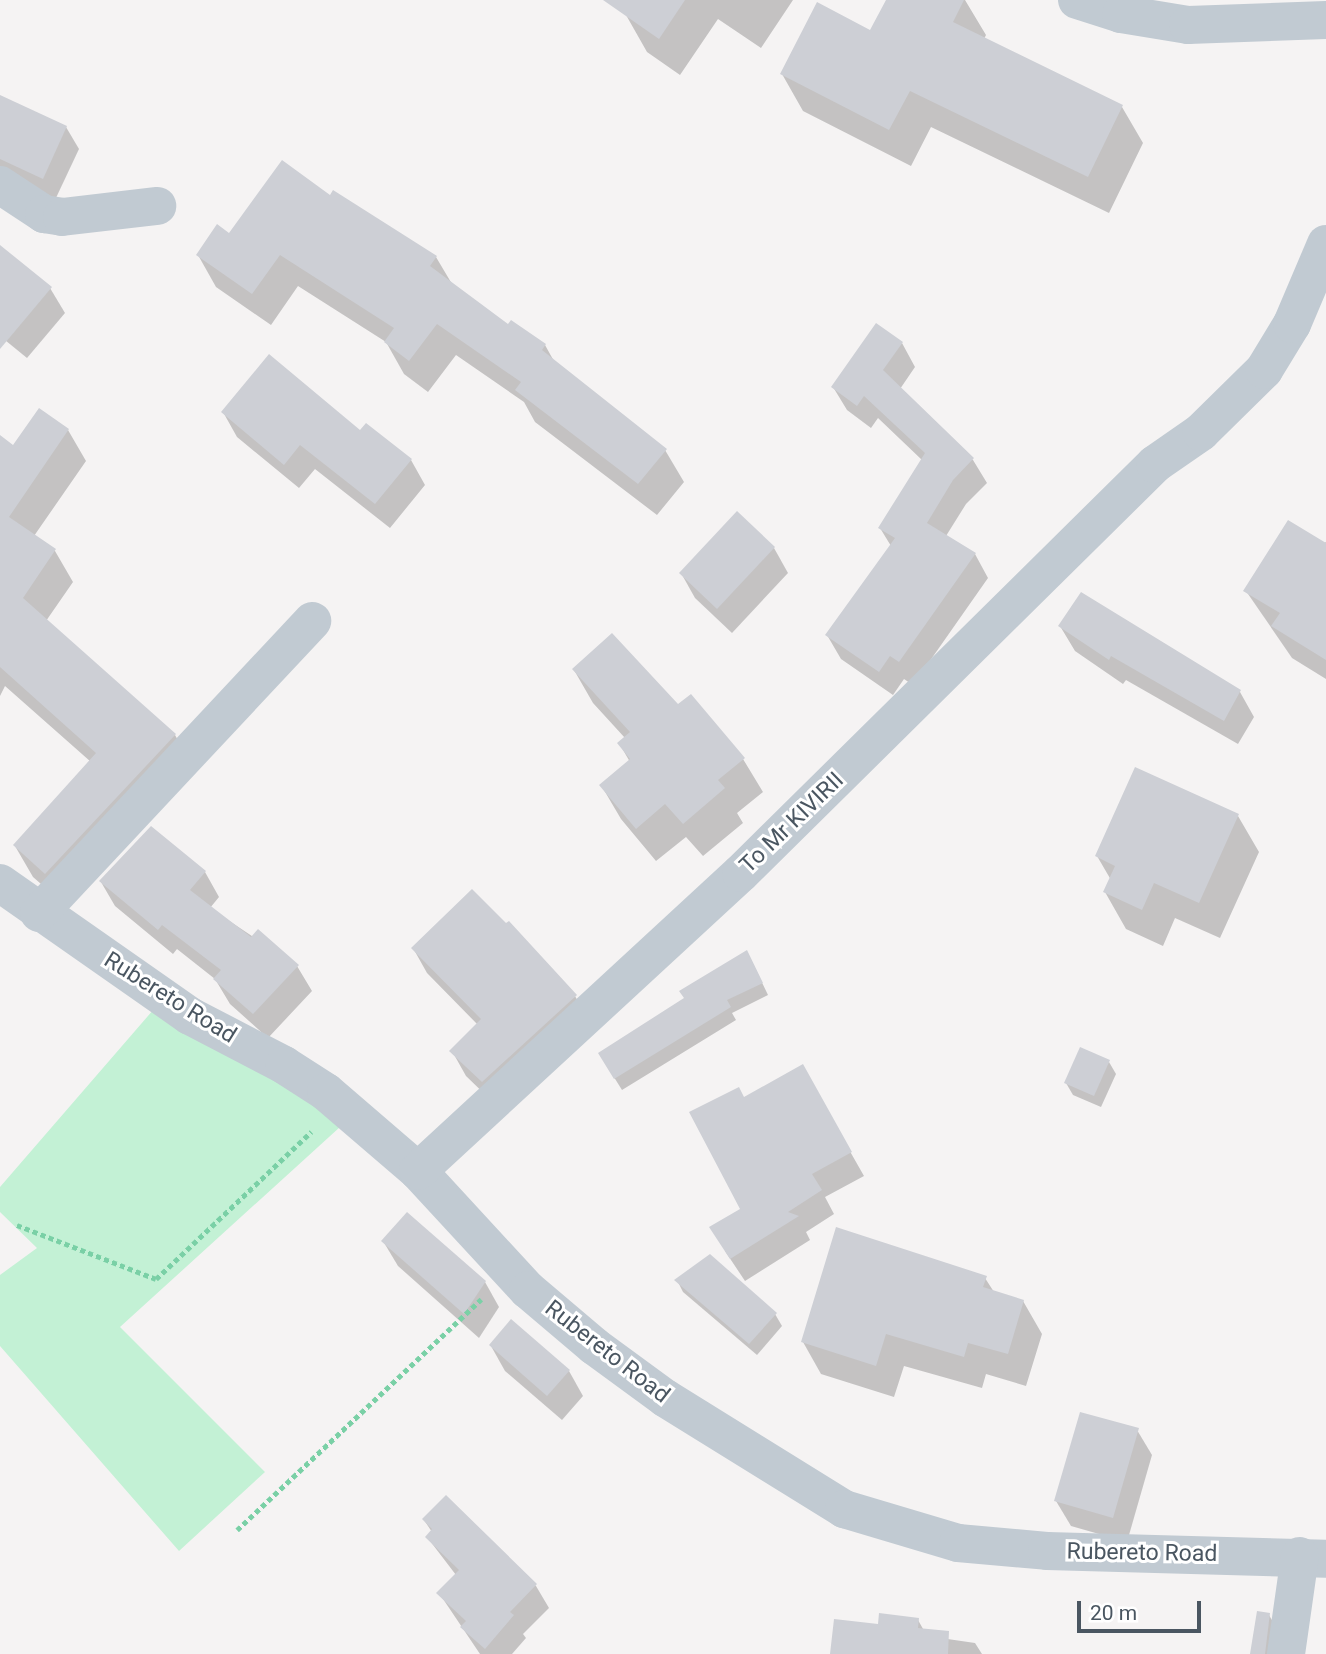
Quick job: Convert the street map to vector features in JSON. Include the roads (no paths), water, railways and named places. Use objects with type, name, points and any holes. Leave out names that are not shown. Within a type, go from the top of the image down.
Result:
[{"type":"street","points":[[1077,0],[1121,14],[1188,25],[1326,20]]},
{"type":"street","points":[[0,185],[44,214],[62,217],[157,206]]},
{"type":"street","name":"To Mr KIVIRII","points":[[418,1171],[741,873],[1155,464],[1201,432],[1264,370],[1292,324],[1326,244]]},
{"type":"street","points":[[39,913],[312,621]]},
{"type":"street","name":"Rubereto Road","points":[[0,883],[39,913],[190,1016],[284,1065],[339,1105],[418,1171],[510,1272],[594,1346],[665,1398],[844,1509],[900,1529],[958,1543],[1047,1551],[1313,1557]]},
{"type":"street","points":[[1286,1654],[1313,1557]]}]
